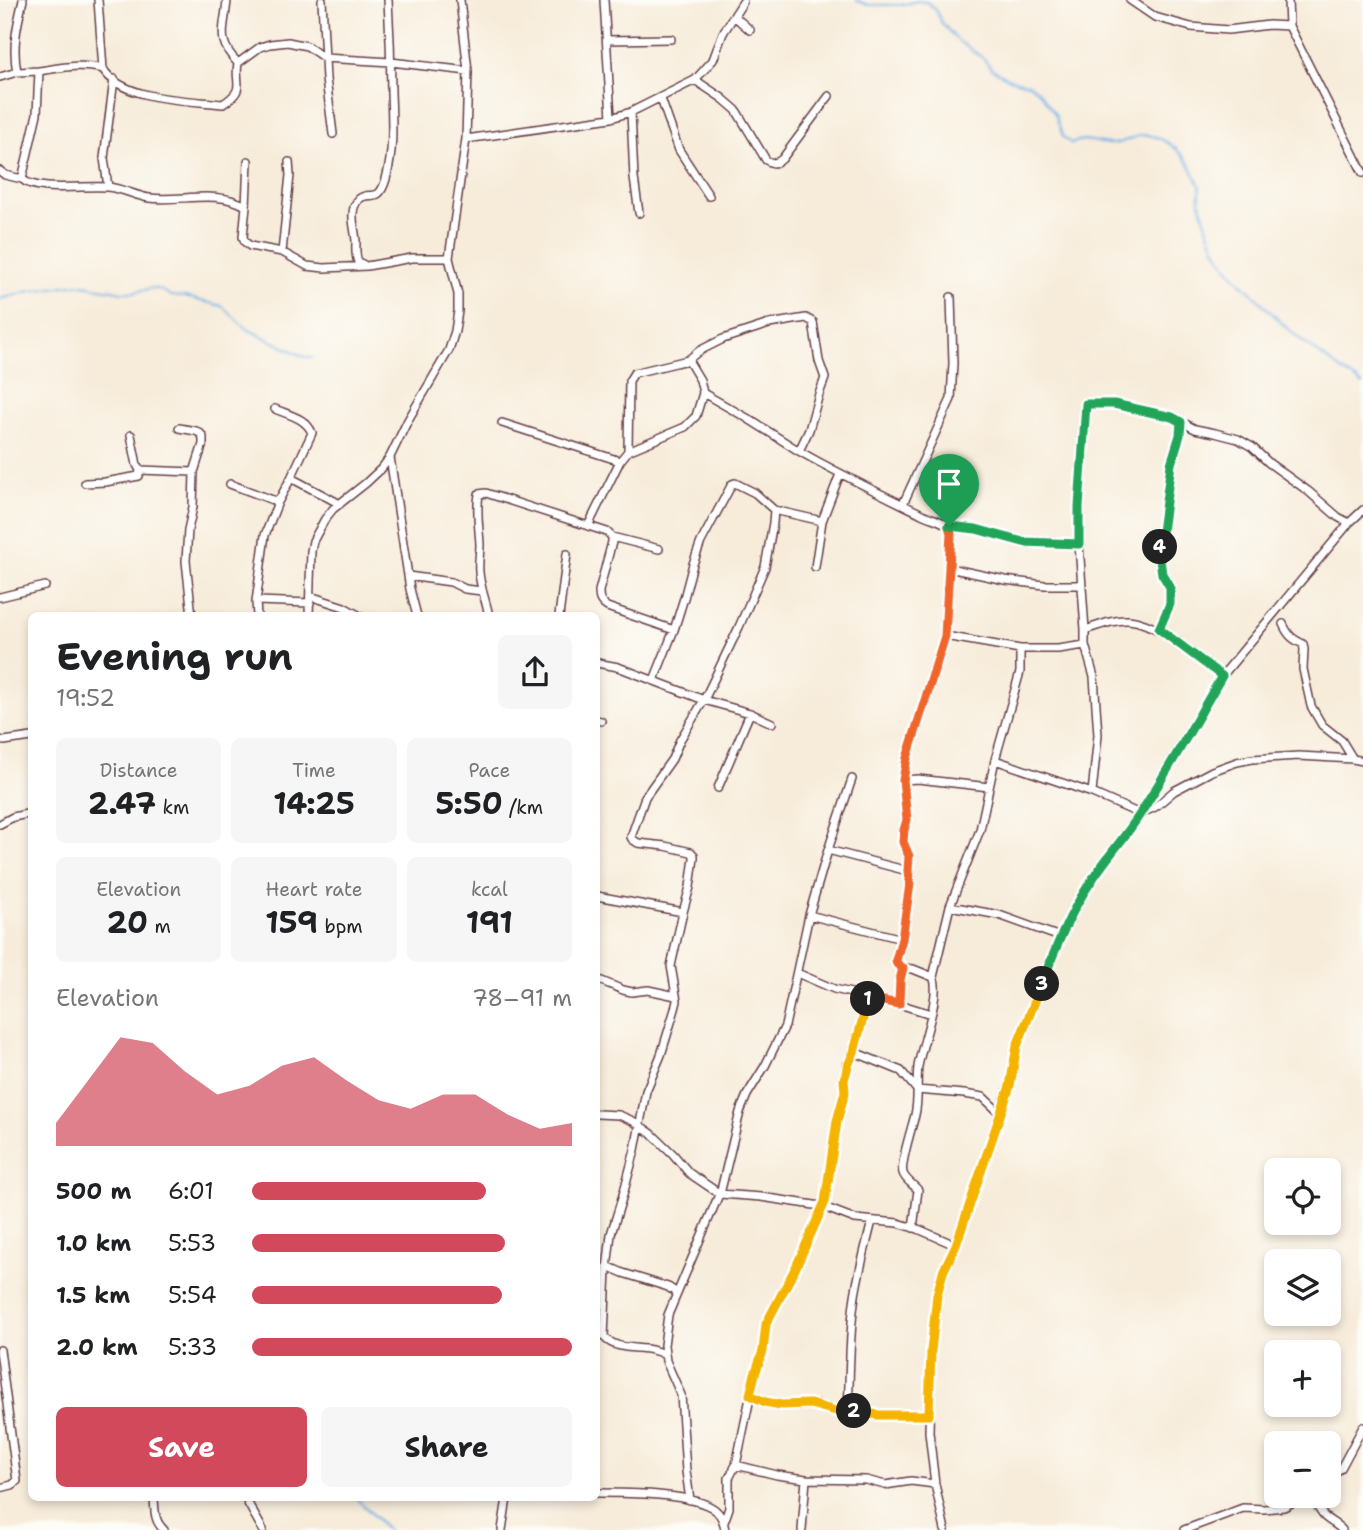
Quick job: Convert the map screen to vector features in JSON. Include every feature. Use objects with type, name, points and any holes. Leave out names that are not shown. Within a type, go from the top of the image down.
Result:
[{"type":"street","points":[[17,72],[15,41],[23,0]]},
{"type":"street","points":[[98,0],[103,69],[107,75],[143,95],[223,103],[238,91],[238,63],[224,43],[227,0]]},
{"type":"street","points":[[322,0],[324,58],[333,134]]},
{"type":"street","points":[[368,266],[356,259],[352,217],[360,199],[379,194],[387,177],[392,136],[388,0]]},
{"type":"street","points":[[309,612],[313,541],[333,509],[382,468],[390,457],[408,420],[449,350],[455,331],[458,294],[449,258],[466,139],[468,71],[460,0]]},
{"type":"street","points":[[604,0],[611,118]]},
{"type":"street","points":[[1130,0],[1142,4],[1154,17],[1191,27],[1228,30],[1289,26]]},
{"type":"street","points":[[1288,0],[1289,26],[1363,173]]},
{"type":"street","points":[[466,139],[611,118],[631,113],[660,99],[695,80],[713,60],[723,33],[743,2]]},
{"type":"street","points":[[734,16],[750,30]]},
{"type":"street","points":[[607,40],[671,39]]},
{"type":"street","points":[[238,63],[260,47],[288,42],[306,46],[324,58],[468,71]]},
{"type":"street","points":[[0,78],[17,72],[80,65],[103,69]]},
{"type":"street","points":[[22,179],[37,114],[39,71]]},
{"type":"street","points":[[108,187],[104,158],[114,79]]},
{"type":"street","points":[[695,80],[736,110],[766,160],[772,163],[778,163],[782,159],[829,96]]},
{"type":"street","points":[[660,99],[679,150],[709,196]]},
{"type":"street","points":[[631,113],[634,178],[639,213]]},
{"type":"street","points":[[248,161],[243,237],[250,246],[282,252],[299,263],[316,268],[368,266],[412,258],[449,258]]},
{"type":"street","points":[[282,252],[289,162]]},
{"type":"street","points":[[0,171],[30,185],[108,187],[149,198],[213,197],[233,199],[246,206]]},
{"type":"street","points":[[902,504],[951,399],[951,297]]},
{"type":"street","points":[[628,451],[629,381],[634,373],[688,360],[723,339],[769,324],[806,318],[815,326],[819,361],[825,378],[809,430],[799,452]]},
{"type":"street","points":[[588,526],[620,461],[628,451],[685,427],[696,416],[703,393],[700,380],[688,360]]},
{"type":"street","points":[[703,393],[799,452],[949,526],[976,529],[1023,542],[1079,544]]},
{"type":"street","points":[[1092,793],[1098,735],[1094,677],[1085,645],[1079,544],[1086,404],[1114,404],[1172,417],[1195,429],[1238,439],[1349,523]]},
{"type":"street","points":[[257,612],[265,535],[312,433],[300,419],[275,409]]},
{"type":"street","points":[[1159,629],[1170,604],[1170,587],[1162,574],[1159,552],[1171,464],[1181,422]]},
{"type":"street","points":[[502,423],[620,461]]},
{"type":"street","points":[[179,428],[196,430],[203,437],[194,472],[188,530],[186,561],[192,612]]},
{"type":"street","points":[[131,435],[140,470]]},
{"type":"street","points":[[390,457],[416,612]]},
{"type":"street","points":[[140,470],[194,472]]},
{"type":"street","points":[[85,483],[139,475],[140,470]]},
{"type":"street","points":[[815,567],[822,521],[840,474]]},
{"type":"street","points":[[291,478],[340,504]]},
{"type":"street","points":[[230,484],[278,502]]},
{"type":"street","points":[[654,680],[674,630],[701,542],[732,484],[755,493],[774,510],[822,521]]},
{"type":"street","points":[[488,612],[478,560],[479,494],[485,493],[607,532],[612,537],[659,549]]},
{"type":"street","points":[[665,1355],[617,1346],[605,1340],[607,1266],[611,1234],[635,1150],[646,1091],[661,1055],[675,1009],[676,996],[671,966],[690,887],[694,855],[665,846],[638,844],[631,837],[645,797],[672,759],[704,700],[765,567],[774,510]]},
{"type":"street","points":[[945,1530],[935,1484],[929,1415],[931,1351],[937,1295],[991,1144],[1013,1074],[1017,1046],[1060,937],[1091,881],[1140,814],[1222,676],[1349,523],[1363,510]]},
{"type":"street","points":[[933,977],[903,968],[896,960],[910,884],[909,856],[903,842],[907,820],[903,780],[907,758],[945,636],[951,534],[949,526]]},
{"type":"street","points":[[612,537],[599,591],[601,604],[674,630]]},
{"type":"street","points":[[560,612],[567,554]]},
{"type":"street","points":[[949,569],[1044,585],[1081,584]]},
{"type":"street","points":[[408,576],[451,582],[466,589],[482,591]]},
{"type":"street","points":[[0,597],[45,586]]},
{"type":"street","points":[[257,601],[310,599],[344,607],[353,612]]},
{"type":"street","points":[[1085,630],[1128,620],[1159,629],[1222,676]]},
{"type":"street","points":[[1283,624],[1292,639],[1303,644],[1303,669],[1311,706],[1322,725],[1342,741],[1353,759]]},
{"type":"street","points":[[945,636],[1020,649],[1058,649],[1085,645]]},
{"type":"street","points":[[913,1228],[918,1189],[903,1172],[918,1100],[918,1067],[936,983],[933,977],[950,906],[980,830],[995,760],[1020,673],[1020,649]]},
{"type":"street","points":[[600,664],[618,667],[772,723]]},
{"type":"street","points":[[718,788],[750,713]]},
{"type":"street","points":[[0,740],[28,738]]},
{"type":"street","points":[[995,760],[1092,793],[1140,814],[1155,807],[1174,791],[1212,771],[1237,762],[1299,756],[1363,761]]},
{"type":"street","points":[[690,1500],[681,1395],[665,1355],[668,1315],[720,1194],[740,1112],[785,1026],[809,915],[852,779]]},
{"type":"street","points":[[903,780],[918,779],[989,787]]},
{"type":"street","points":[[0,824],[13,817],[28,814]]},
{"type":"street","points":[[828,849],[908,871]]},
{"type":"street","points":[[600,897],[683,912]]},
{"type":"street","points":[[950,906],[999,915],[1060,937]]},
{"type":"street","points":[[809,915],[902,939]]},
{"type":"street","points":[[899,1004],[903,968]]},
{"type":"street","points":[[797,973],[834,989],[931,1014]]},
{"type":"street","points":[[600,979],[632,992],[648,990],[676,996]]},
{"type":"street","points":[[724,1526],[729,1508],[729,1478],[736,1465],[750,1395],[763,1351],[766,1324],[824,1207],[837,1121],[845,1092],[844,1080],[868,998]]},
{"type":"street","points":[[854,1052],[901,1071],[917,1090],[983,1097],[1000,1113]]},
{"type":"street","points":[[600,1114],[620,1115],[652,1134],[689,1173],[720,1194],[761,1197],[824,1207],[855,1219],[898,1223],[956,1245]]},
{"type":"street","points":[[848,1411],[855,1298],[872,1221]]},
{"type":"street","points":[[607,1266],[668,1287],[676,1296]]},
{"type":"street","points":[[0,1350],[17,1481],[0,1488]]},
{"type":"street","points":[[750,1395],[781,1405],[818,1405],[831,1410],[878,1415],[929,1415]]},
{"type":"street","points":[[1341,1468],[1363,1427]]},
{"type":"street","points":[[736,1465],[806,1479],[866,1480],[885,1485],[911,1482],[935,1484]]},
{"type":"street","points":[[802,1530],[806,1479]]},
{"type":"street","points":[[600,1493],[639,1493],[690,1500],[712,1507],[719,1513],[724,1526]]},
{"type":"street","points":[[154,1501],[157,1522],[164,1530]]},
{"type":"street","points":[[247,1501],[262,1530]]},
{"type":"street","points":[[502,1530],[507,1501]]},
{"type":"street","points":[[1184,1530],[1243,1508],[1274,1508]]},
{"type":"street","points":[[1320,1508],[1324,1517],[1342,1530]]},
{"type":"waterway","points":[[856,0],[868,5],[927,2],[936,10],[941,22],[957,40],[983,58],[992,69],[1012,80],[1029,84],[1040,93],[1055,114],[1063,137],[1072,144],[1082,140],[1113,144],[1149,135],[1173,147],[1186,160],[1197,178],[1208,230],[1228,268],[1290,331],[1363,385]]},
{"type":"waterway","points":[[0,299],[78,284],[123,292],[153,288],[171,296],[222,306],[247,329],[305,357],[313,358]]},
{"type":"waterway","points":[[359,1501],[388,1530]]},
{"type":"route","points":[[1086,404],[1114,404],[1172,417],[1181,422],[1180,435],[1171,464],[1159,552],[1162,574],[1170,587],[1170,604],[1159,629],[1222,676],[1140,814],[1091,881],[1060,937],[1017,1046],[1010,1086],[956,1245],[943,1272],[934,1315],[929,1415],[878,1415],[852,1410],[836,1411],[818,1405],[765,1402],[750,1395],[763,1351],[766,1324],[796,1267],[825,1202],[837,1121],[845,1092],[844,1080],[868,998],[899,1004],[903,968],[896,960],[910,884],[909,856],[903,842],[907,820],[903,780],[907,758],[945,636],[951,534],[949,526],[976,529],[1023,542],[1079,544],[1086,404]]}]
